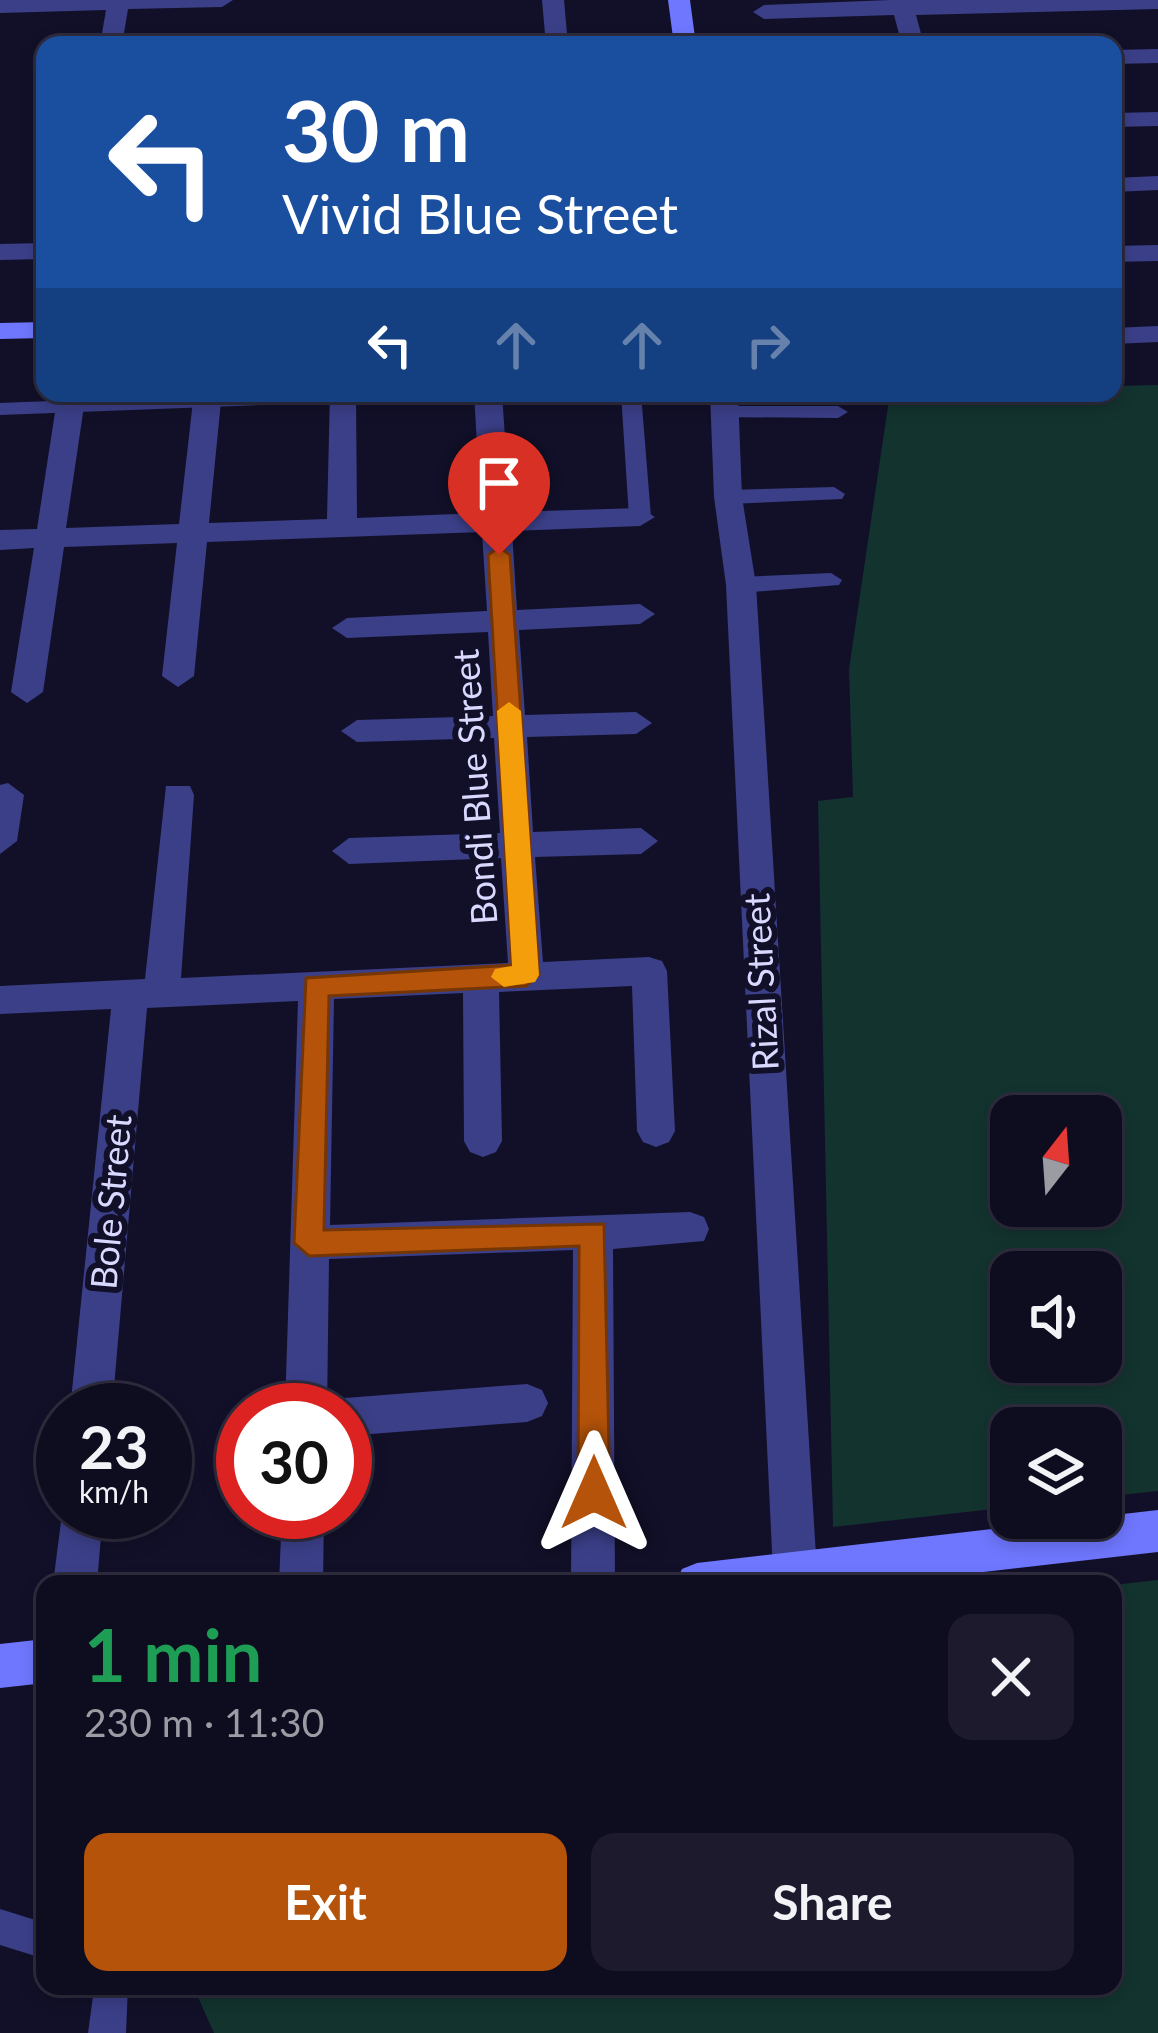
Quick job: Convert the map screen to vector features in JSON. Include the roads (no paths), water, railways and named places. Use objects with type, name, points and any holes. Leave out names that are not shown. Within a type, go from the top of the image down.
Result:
[{"type":"street","points":[[0,33],[5,4],[222,0]]},
{"type":"street","points":[[553,0],[556,36]]},
{"type":"street","points":[[679,0],[684,36]]},
{"type":"street","points":[[113,36],[119,1]]},
{"type":"street","points":[[764,13],[903,5],[1158,2]]},
{"type":"street","points":[[903,5],[911,36]]},
{"type":"street","points":[[1122,57],[1158,56]]},
{"type":"street","points":[[1122,120],[1158,119]]},
{"type":"street","points":[[1122,185],[1158,183]]},
{"type":"street","points":[[0,252],[36,251]]},
{"type":"street","points":[[1122,254],[1158,253]]},
{"type":"street","points":[[0,331],[36,330]]},
{"type":"street","points":[[1122,336],[1158,334]]},
{"type":"street","points":[[178,676],[207,402]]},
{"type":"street","points":[[342,402],[342,528]]},
{"type":"street","name":"Bondi Blue Street","points":[[489,402],[526,975]]},
{"type":"street","name":"Rizal Street","points":[[725,402],[728,497],[741,585],[795,1572]]},
{"type":"street","points":[[27,692],[70,406]]},
{"type":"street","points":[[0,540],[640,517]]},
{"type":"street","points":[[347,628],[640,614]]},
{"type":"street","points":[[358,731],[636,723]]},
{"type":"street","points":[[0,841],[8,795]]},
{"type":"street","name":"Bole Street","points":[[96,1383],[146,994],[178,795]]},
{"type":"street","points":[[349,851],[641,841]]},
{"type":"street","points":[[0,1000],[649,971],[656,1131]]},
{"type":"street","points":[[482,979],[483,1141]]},
{"type":"street","points":[[306,1383],[316,986]]},
{"type":"street","points":[[309,1243],[690,1229]]},
{"type":"street","points":[[593,1233],[593,1575]]},
{"type":"street","points":[[372,1415],[526,1403]]},
{"type":"street","points":[[770,1575],[1158,1531]]},
{"type":"street","points":[[76,1575],[79,1539]]},
{"type":"street","points":[[301,1575],[302,1539]]},
{"type":"street","points":[[0,1666],[36,1661]]},
{"type":"lane","points":[[0,409],[180,402]]},
{"type":"lane","points":[[633,402],[640,517]]},
{"type":"lane","points":[[725,402],[838,412]]},
{"type":"lane","points":[[728,497],[834,494]]},
{"type":"lane","points":[[741,585],[831,580]]},
{"type":"lane","points":[[0,1927],[36,1938]]},
{"type":"lane","points":[[107,2033],[112,1995]]}]
